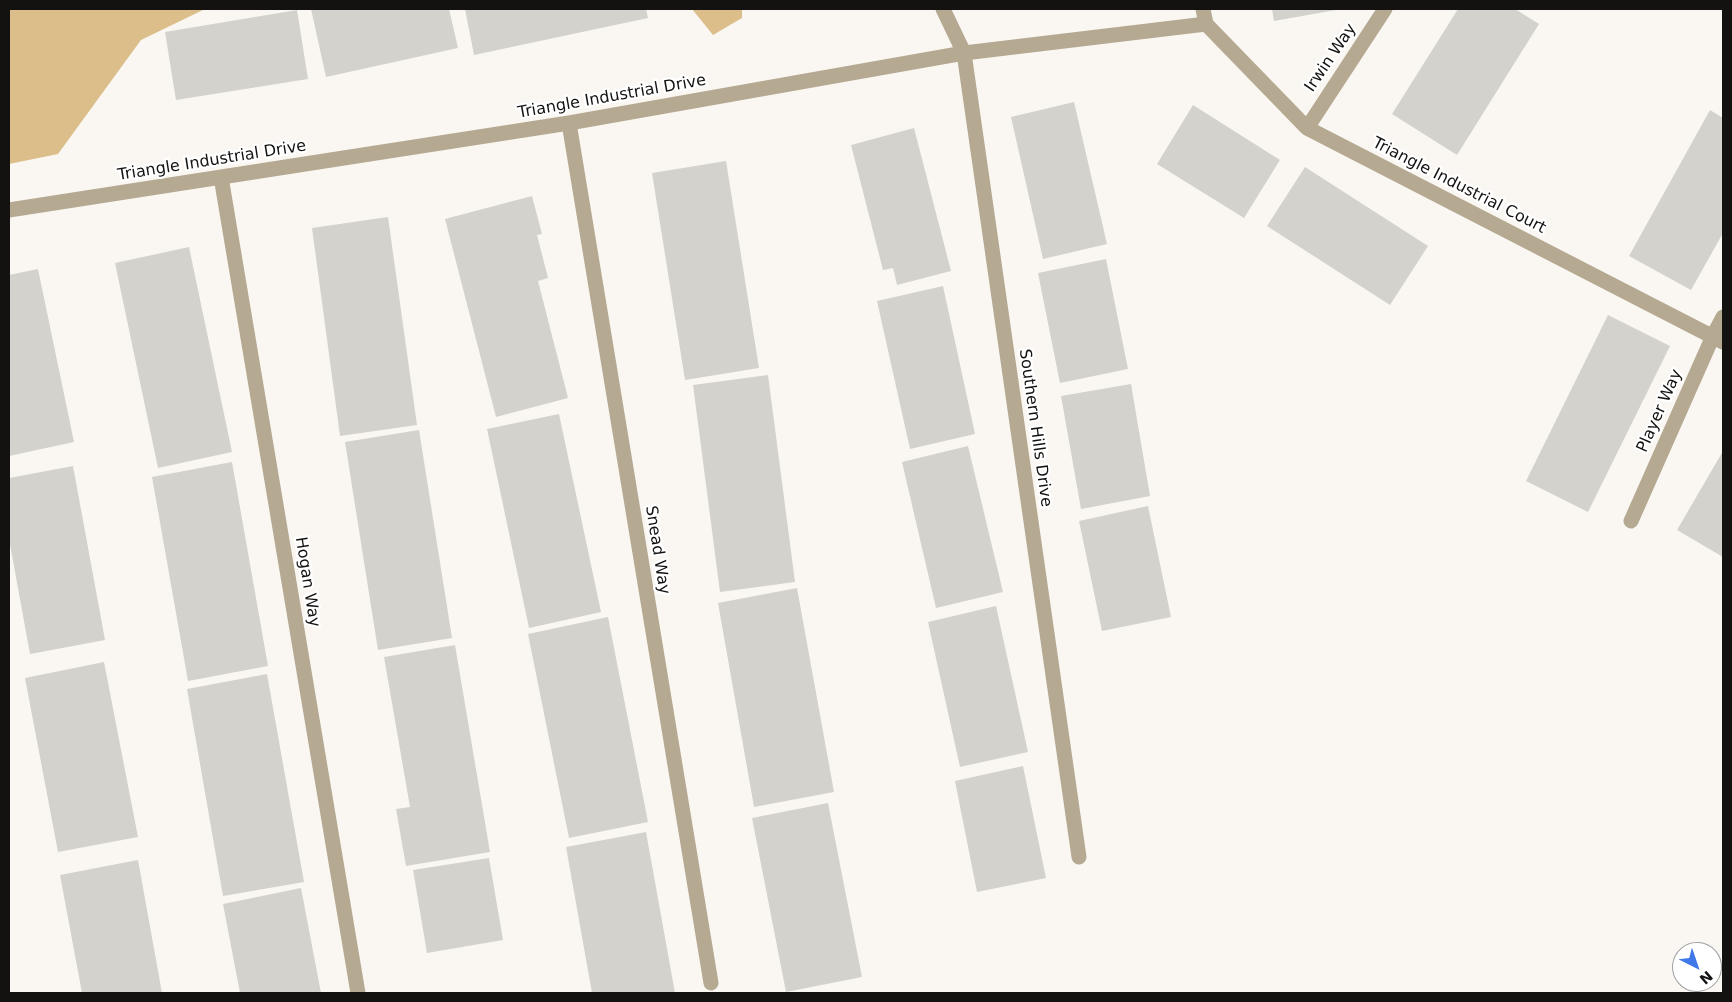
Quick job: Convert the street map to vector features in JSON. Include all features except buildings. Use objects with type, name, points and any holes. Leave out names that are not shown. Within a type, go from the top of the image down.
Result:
[{"type":"street","name":"Southern Hills Drive","points":[[943,9],[964,53],[1079,857]]},
{"type":"street","points":[[1203,9],[1206,24]]},
{"type":"street","name":"Irwin Way","points":[[1306,128],[1385,9]]},
{"type":"street","name":"Triangle Industrial Drive","points":[[9,210],[568,122],[964,53],[1206,24]]},
{"type":"street","name":"Triangle Industrial Court","points":[[1206,24],[1306,128],[1718,339]]},
{"type":"street","name":"Snead Way","points":[[568,122],[711,983]]},
{"type":"street","name":"Hogan Way","points":[[221,177],[358,993]]},
{"type":"street","name":"Player Way","points":[[1631,521],[1718,339],[1723,317]]},
{"type":"shaded area","points":[[9,9],[205,9],[141,40],[58,154],[9,164]]},
{"type":"shaded area","points":[[692,9],[742,9],[742,18],[713,35]]}]
